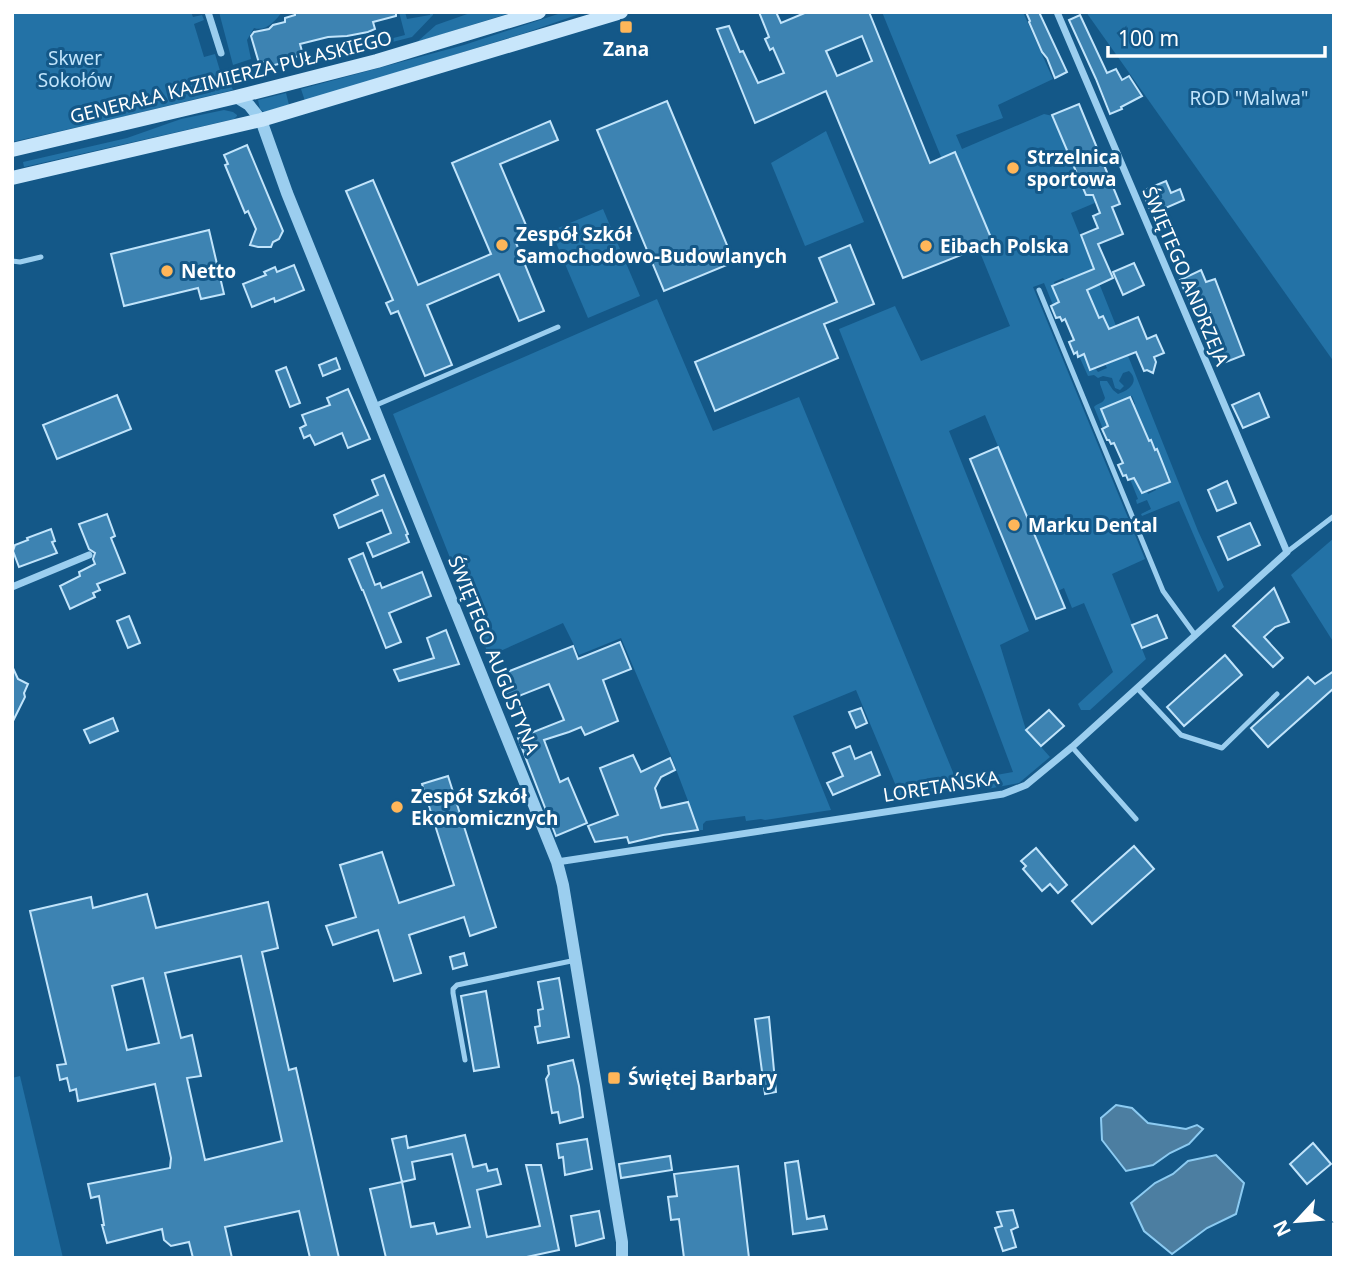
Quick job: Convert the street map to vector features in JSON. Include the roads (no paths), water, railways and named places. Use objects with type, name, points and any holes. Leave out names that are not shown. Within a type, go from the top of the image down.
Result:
[{"type":"main road","name":"GENERAŁA KAZIMIERZA PUŁASKIEGO","points":[[12,150],[389,58],[539,12]]},
{"type":"main road","points":[[12,178],[261,120],[621,12]]},
{"type":"street","points":[[208,12],[221,53]]},
{"type":"street","name":"ŚWIĘTEGO ANDRZEJA","points":[[1057,12],[1287,552]]},
{"type":"street","name":"ŚWIĘTEGO AUGUSTYNA","points":[[236,97],[249,105],[261,120],[287,193],[557,862],[576,960],[622,1242],[622,1258]]},
{"type":"street","name":"LORETAŃSKA","points":[[557,862],[1003,794],[1026,785],[1072,747],[1287,552]]},
{"type":"street","points":[[12,587],[89,555]]},
{"type":"lane","points":[[12,261],[41,257]]},
{"type":"lane","points":[[1039,290],[1163,591],[1195,635]]},
{"type":"lane","points":[[374,406],[558,327]]},
{"type":"lane","points":[[1287,552],[1334,516]]},
{"type":"lane","points":[[1137,688],[1181,735],[1222,748],[1277,694]]},
{"type":"lane","points":[[1072,747],[1136,819]]},
{"type":"lane","points":[[465,1060],[453,993],[457,985],[576,960]]},
{"type":"place","name":"Zana","points":[[626,27]]},
{"type":"place","name":"Strzelnica sportowa","points":[[1013,168]]},
{"type":"place","name":"Zespół Szkół Samochodowo-Budowlanych","points":[[502,245]]},
{"type":"place","name":"Eibach Polska","points":[[926,246]]},
{"type":"place","name":"Netto","points":[[167,271]]},
{"type":"place","name":"Marku Dental","points":[[1014,525]]},
{"type":"place","name":"Zespół Szkół Ekonomicznych","points":[[397,807]]},
{"type":"place","name":"Świętej Barbary","points":[[614,1078]]},
{"type":"park label","name":"Skwer Sokołów","points":[[75,69]]},
{"type":"park label","name":"ROD \"Malwa\"","points":[[1249,98]]}]
